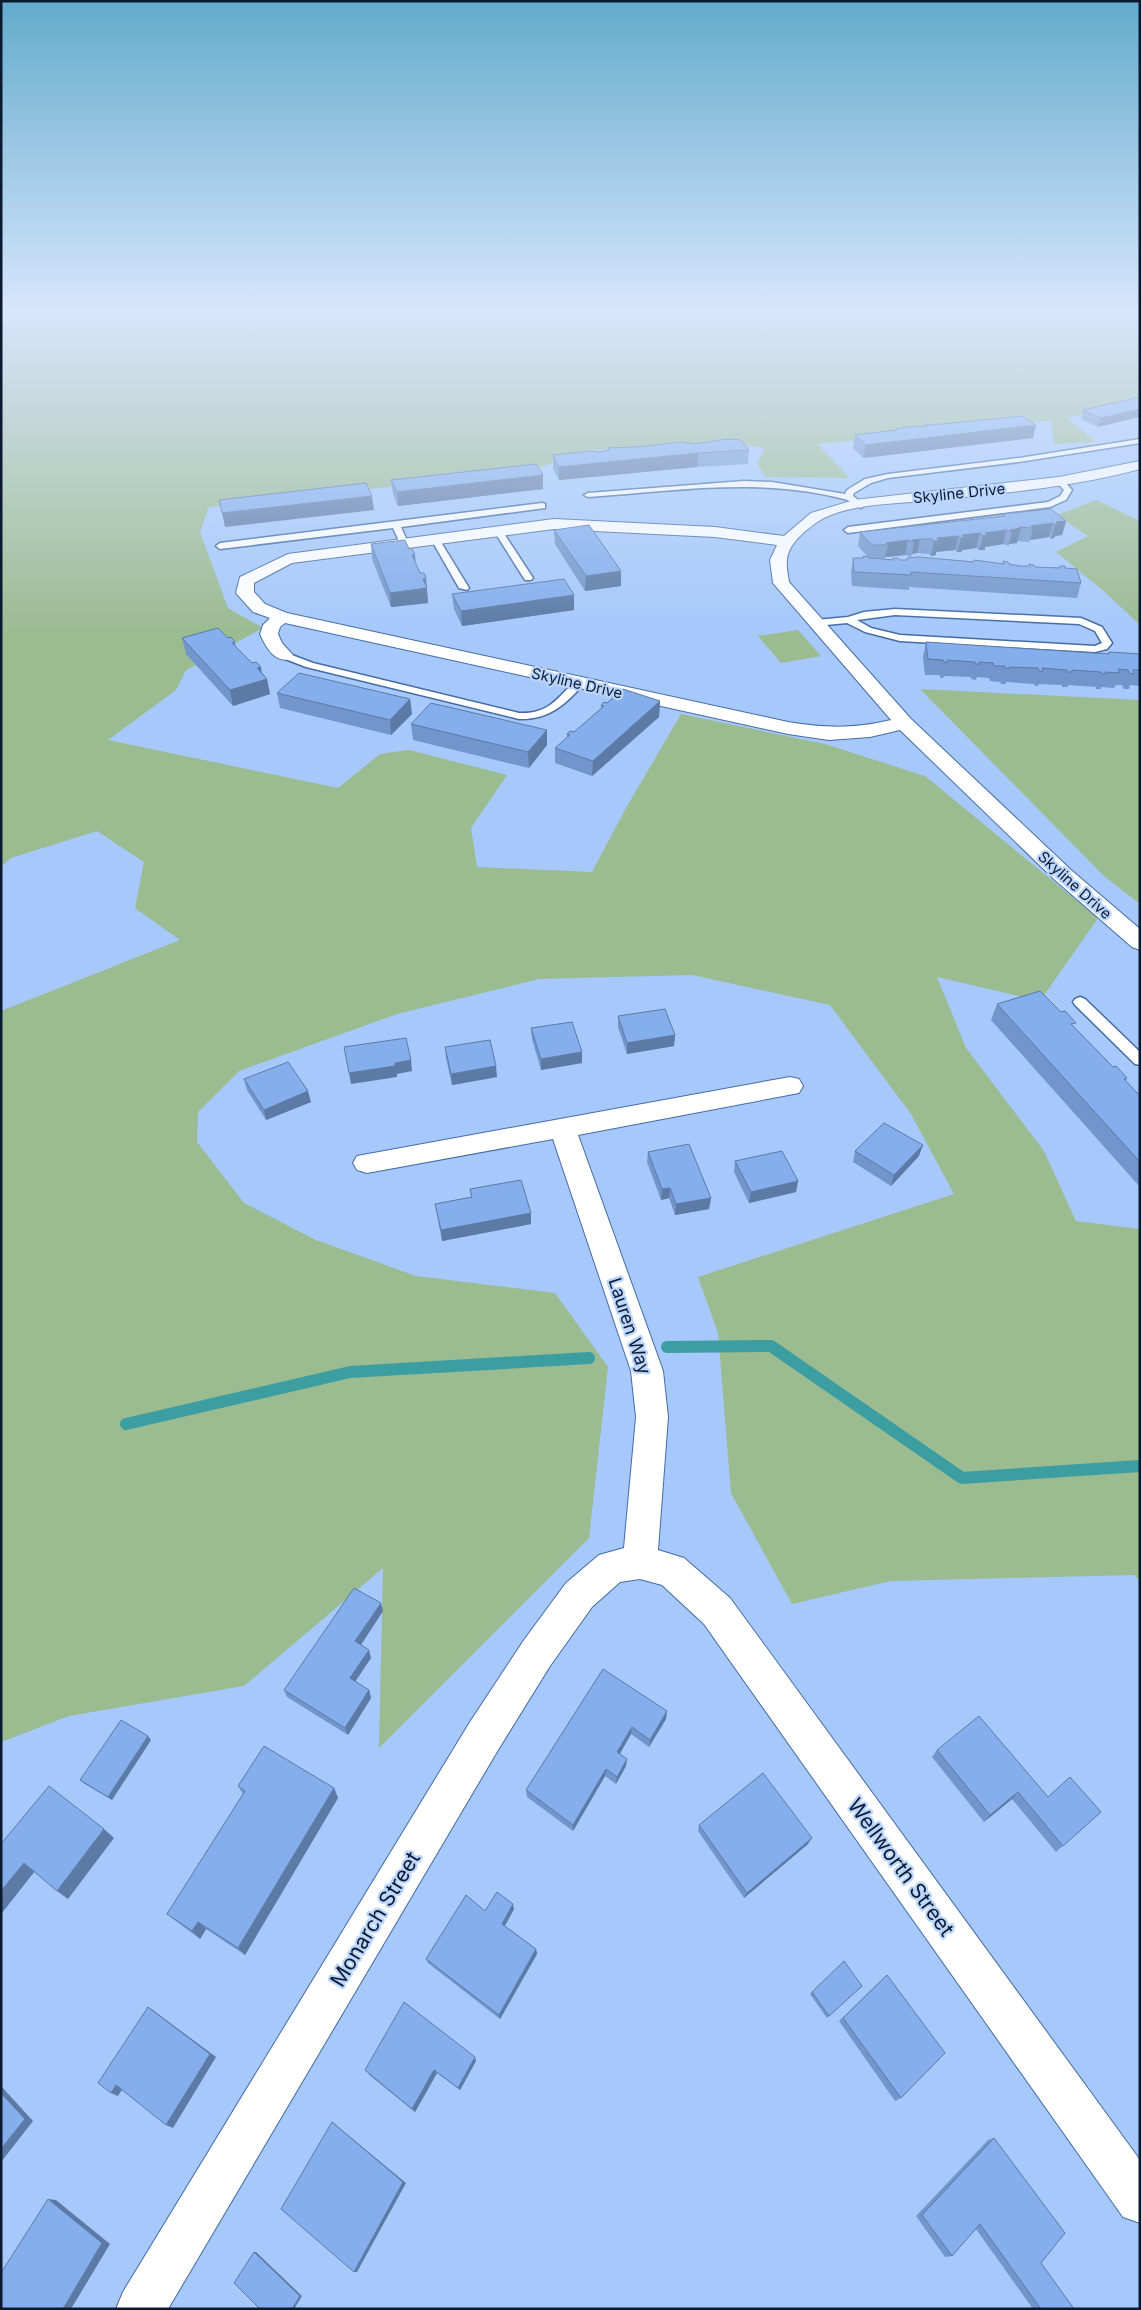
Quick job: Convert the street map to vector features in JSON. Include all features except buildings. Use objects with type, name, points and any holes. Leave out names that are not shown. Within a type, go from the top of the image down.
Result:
[{"type":"street","name":"Skyline Drive","points":[[1140,465],[1100,476],[1060,482],[855,501],[818,516],[798,529],[788,541],[779,558],[781,584],[904,723],[1062,875],[1140,942]]},
{"type":"street","name":"Skyline Drive","points":[[788,541],[715,532],[554,524],[288,559],[246,581],[245,593],[259,608],[282,617],[699,710],[821,732],[870,730],[904,723]]},
{"type":"street","points":[[282,617],[272,625],[269,634],[274,645],[284,655]]},
{"type":"street","points":[[367,1163],[790,1086]]},
{"type":"street","name":"Lauren Way","points":[[562,1127],[647,1371],[652,1417],[640,1562]]},
{"type":"street","name":"Wellworth Street","points":[[640,1562],[672,1570],[717,1611],[1140,2200]]},
{"type":"street","name":"Monarch Street","points":[[140,2309],[484,1736],[537,1653],[579,1595],[611,1567],[640,1562]]},
{"type":"lane","points":[[855,501],[850,492],[856,487],[888,476],[1019,460],[1140,441]]},
{"type":"lane","points":[[848,530],[1050,504],[1063,498],[1068,490],[1060,482]]},
{"type":"lane","points":[[588,495],[744,483],[772,484],[855,501]]},
{"type":"lane","points":[[220,546],[542,506]]},
{"type":"lane","points":[[396,525],[404,543]]},
{"type":"lane","points":[[498,531],[528,578]]},
{"type":"lane","points":[[435,539],[464,588]]},
{"type":"lane","points":[[816,623],[849,620],[864,615],[895,612],[1081,621],[1099,628],[1107,643],[1104,648],[1096,649],[900,638],[868,630],[849,620]]},
{"type":"lane","points":[[284,655],[310,665],[519,716],[536,718],[544,715],[579,683]]},
{"type":"lane","points":[[1080,1002],[1140,1060]]},
{"type":"green space","points":[[1,418],[1068,418],[1096,442],[1054,444],[1051,421],[1014,422],[929,434],[817,444],[850,478],[765,477],[757,463],[765,449],[743,444],[587,450],[530,471],[209,507],[200,532],[228,608],[263,628],[186,670],[176,690],[108,740],[338,788],[380,754],[409,750],[507,775],[471,828],[477,867],[592,872],[626,808],[681,714],[825,744],[925,776],[1098,918],[1040,1001],[937,977],[966,1048],[1044,1151],[1076,1221],[1140,1229],[1140,1581],[1134,1575],[891,1581],[792,1604],[731,1493],[718,1333],[698,1277],[954,1194],[911,1114],[830,1005],[692,975],[539,979],[397,1014],[239,1071],[198,1112],[197,1142],[244,1203],[316,1240],[416,1276],[555,1293],[608,1367],[589,1538],[379,1748],[383,1568],[244,1686],[69,1716],[1,1742],[1,1011],[180,940],[135,908],[144,862],[97,831],[11,858],[1,867]]},
{"type":"green space","points":[[1096,500],[1140,521],[1140,625],[1106,593],[1056,552],[1088,536],[1057,515]]},
{"type":"green space","points":[[798,630],[821,656],[781,663],[758,636]]},
{"type":"green space","points":[[920,689],[1140,700],[1140,904],[1104,876]]},
{"type":"waterway","points":[[667,1347],[771,1346],[962,1478],[1140,1466]]},
{"type":"waterway","points":[[126,1424],[350,1372],[589,1358]]}]
